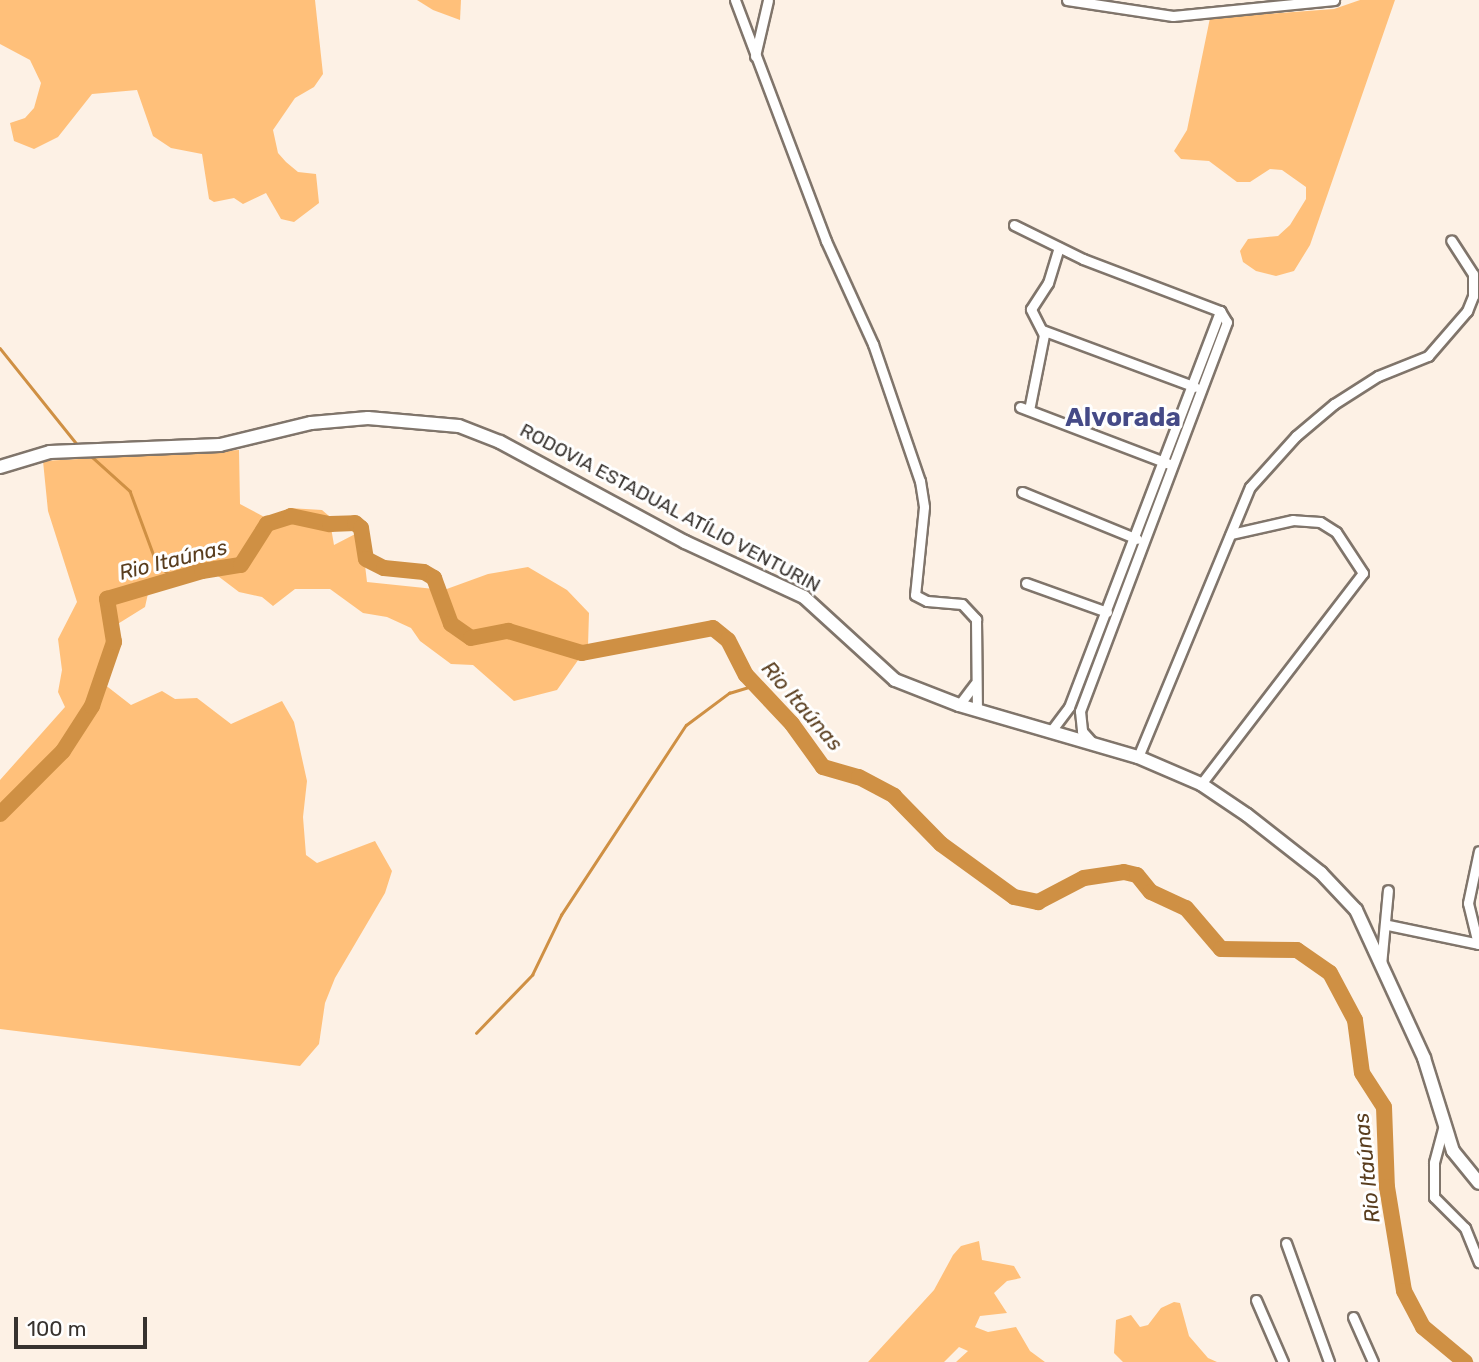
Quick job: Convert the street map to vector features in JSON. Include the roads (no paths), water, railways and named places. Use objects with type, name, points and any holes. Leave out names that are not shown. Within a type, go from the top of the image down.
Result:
[{"type":"main road","name":"RODOVIA ESTADUAL ATÍLIO VENTURIN","points":[[0,467],[50,452],[220,445],[330,420],[368,418],[459,426],[500,442],[661,530],[803,597],[881,671],[919,692],[1138,757],[1201,784],[1275,837],[1344,895],[1367,932],[1424,1058],[1444,1125],[1461,1166],[1479,1183]]},
{"type":"street","points":[[735,0],[754,59],[873,344],[920,481],[924,507],[915,595],[927,601],[962,604],[974,612],[977,710]]},
{"type":"street","points":[[754,59],[768,0]]},
{"type":"street","points":[[1067,0],[1173,16],[1334,0]]},
{"type":"street","points":[[1014,225],[1059,248],[1220,311],[1227,323],[1196,388],[1109,613],[1069,708],[1051,731]]},
{"type":"street","points":[[1138,757],[1250,487],[1296,436],[1349,392],[1428,356],[1452,333],[1467,310],[1475,286],[1467,258],[1451,240]]},
{"type":"street","points":[[1059,248],[1048,283],[1031,309],[1042,330],[1024,409],[1167,463]]},
{"type":"street","points":[[1042,330],[1196,388]]},
{"type":"street","points":[[1022,492],[1138,539]]},
{"type":"street","points":[[1201,784],[1363,573],[1336,532],[1320,522],[1293,520],[1231,534]]},
{"type":"street","points":[[1026,583],[1109,613]]},
{"type":"street","points":[[1091,742],[1083,731],[1080,711],[1109,613]]},
{"type":"street","points":[[959,705],[975,684]]},
{"type":"street","points":[[1388,925],[1479,944],[1468,903],[1479,851]]},
{"type":"street","points":[[1381,965],[1388,925],[1388,890]]},
{"type":"street","points":[[1444,1125],[1434,1163],[1434,1197],[1465,1228],[1479,1262]]},
{"type":"street","points":[[1286,1243],[1329,1362]]},
{"type":"street","points":[[1256,1300],[1283,1362]]},
{"type":"street","points":[[1353,1317],[1373,1362]]},
{"type":"waterway","points":[[0,348],[76,443]]},
{"type":"waterway","points":[[90,455],[130,491],[157,564],[176,580]]},
{"type":"waterway","name":"Rio Itaúnas","points":[[0,814],[63,751],[92,706],[114,642],[107,599],[202,571],[241,565],[267,524],[291,516],[330,524],[355,523],[361,528],[366,559],[384,568],[424,572],[434,578],[451,624],[471,638],[508,631],[582,653],[713,628],[728,640],[746,675],[792,724],[823,767],[859,777],[894,796],[941,844],[1014,897],[1038,902],[1084,878],[1124,872],[1137,875],[1151,892],[1186,908],[1221,949],[1297,950],[1330,973],[1355,1020],[1362,1073],[1384,1107],[1387,1187],[1404,1291],[1423,1327],[1465,1362]]},
{"type":"waterway","points":[[476,1033],[532,975],[561,915],[686,725],[729,693],[755,685]]},
{"type":"district","name":"Alvorada","points":[[1123,418]]}]
